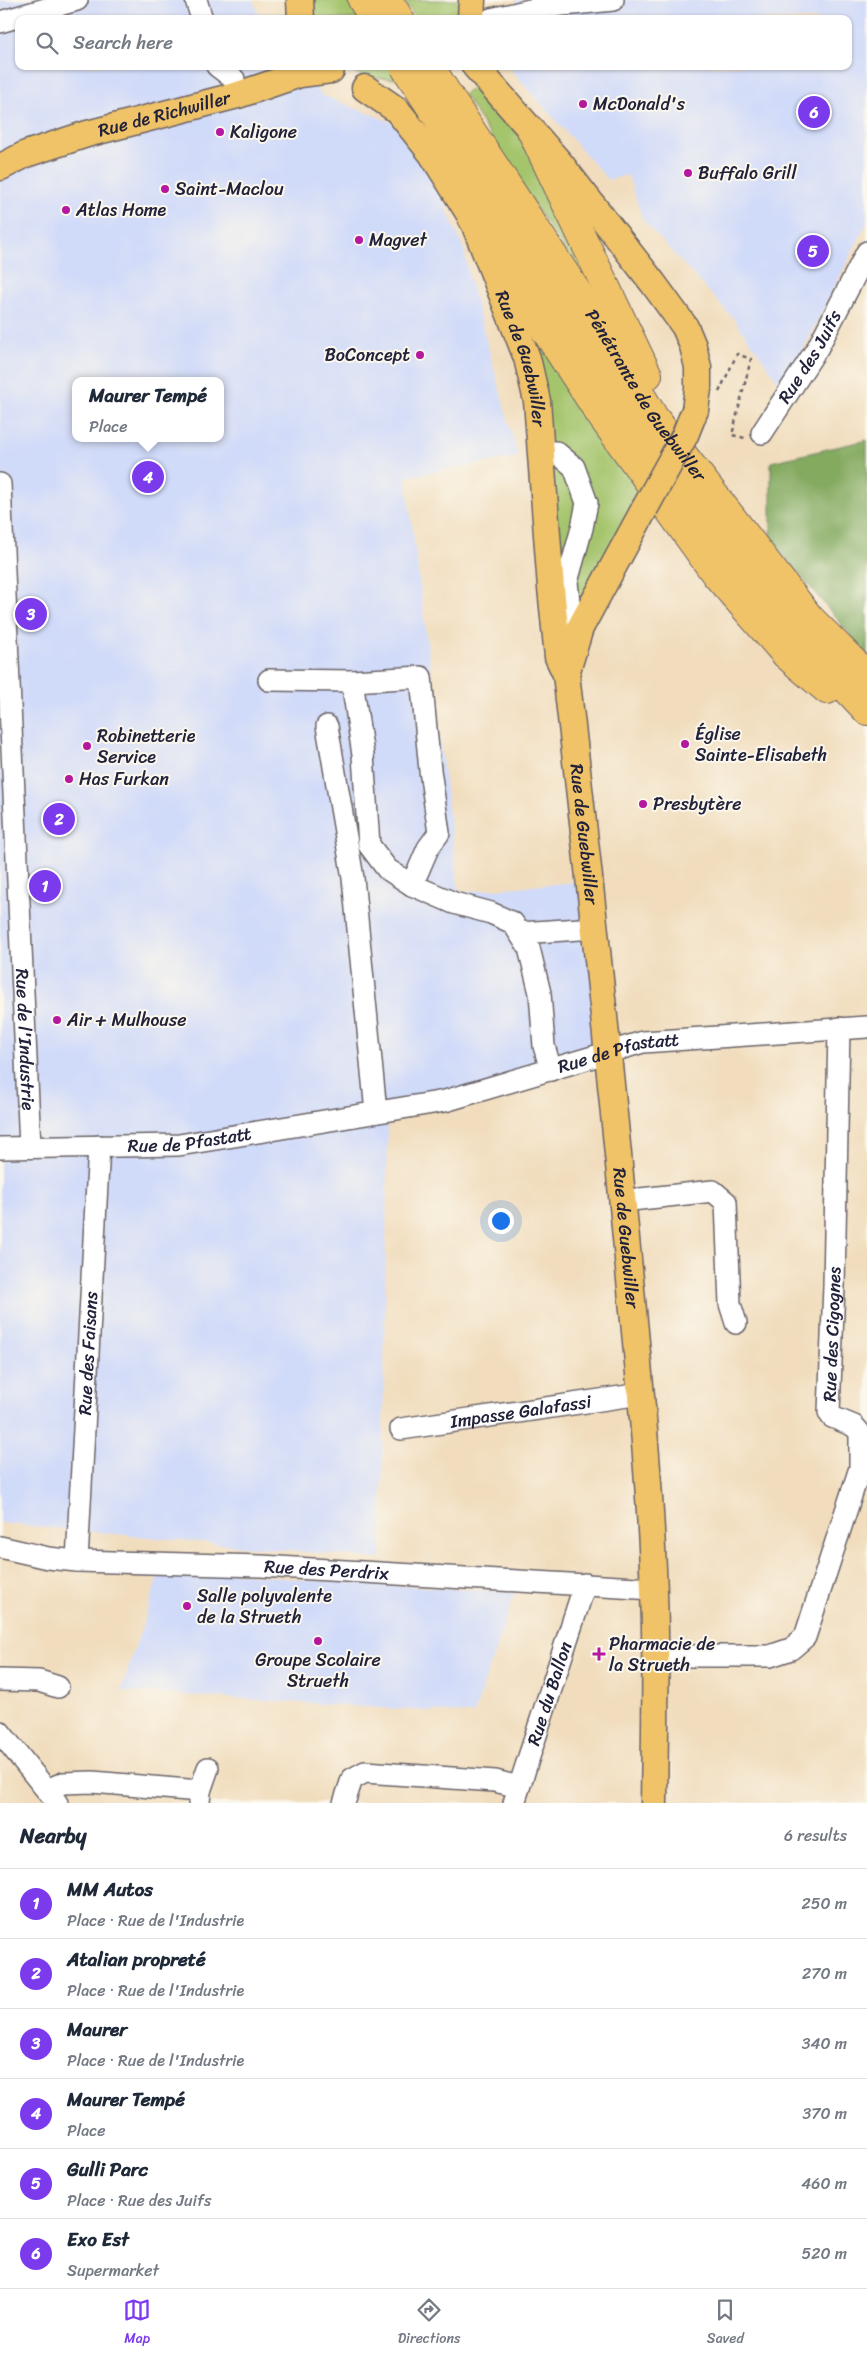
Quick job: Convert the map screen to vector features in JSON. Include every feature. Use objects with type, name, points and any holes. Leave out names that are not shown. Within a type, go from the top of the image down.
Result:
[{"type":"highway","points":[[362,0],[371,15]]},
{"type":"highway","points":[[388,0],[397,15]]},
{"type":"highway","points":[[408,70],[441,104],[655,459],[711,535],[773,611],[867,711]]},
{"type":"highway","points":[[431,70],[441,104]]},
{"type":"highway","name":"Pénétrante de Guebwiller","points":[[441,104],[599,325],[654,417],[810,618],[867,674]]},
{"type":"highway","points":[[531,130],[666,411],[685,458]]},
{"type":"highway","points":[[472,218],[601,416],[716,575],[786,655],[833,695],[867,716]]},
{"type":"main road","points":[[300,0],[302,15]]},
{"type":"main road","points":[[471,15],[472,0]]},
{"type":"main road","name":"Rue de Richwiller","points":[[0,161],[225,73],[245,70]]},
{"type":"main road","name":"Rue de Richwiller","points":[[0,161],[87,134],[238,94],[300,74],[319,70]]},
{"type":"main road","points":[[332,70],[347,81],[365,88],[384,91],[422,84],[441,70]]},
{"type":"main road","name":"Rue de Guebwiller","points":[[478,70],[559,162],[653,283],[685,327],[693,346],[698,367],[698,389],[695,410],[684,435],[580,628],[566,674]]},
{"type":"main road","name":"Rue de Guebwiller","points":[[365,88],[397,110],[432,154],[472,218],[527,358],[537,401],[558,657],[566,674],[595,928],[641,1394],[654,1589],[654,1803]]},
{"type":"street","points":[[24,15],[77,0]]},
{"type":"street","points":[[196,0],[201,15]]},
{"type":"street","points":[[508,0],[543,7]]},
{"type":"street","points":[[508,15],[543,7],[613,0]]},
{"type":"street","points":[[0,22],[15,18]]},
{"type":"street","name":"Rue des Juifs","points":[[762,433],[818,347],[867,252]]},
{"type":"street","points":[[542,452],[556,452],[574,467],[587,503],[567,582],[570,612],[580,628]]},
{"type":"street","name":"Rue de l'Industrie","points":[[0,484],[30,1147]]},
{"type":"street","points":[[269,680],[352,682],[421,676],[430,770],[439,833],[428,848],[412,886]]},
{"type":"street","points":[[352,682],[363,755],[369,845],[387,869],[412,886],[454,903],[491,913],[513,923],[529,948],[540,993],[544,1046],[550,1070]]},
{"type":"street","points":[[327,726],[353,878],[376,1112]]},
{"type":"street","points":[[520,933],[595,928]]},
{"type":"street","name":"Rue de Pfastatt","points":[[0,1148],[179,1145],[445,1101],[643,1042],[867,1027]]},
{"type":"street","name":"Rue des Cigognes","points":[[655,1656],[770,1656],[791,1649],[805,1638],[860,1468],[860,1433],[854,1426],[832,1417],[829,1412],[839,1028]]},
{"type":"street","name":"Rue des Faisans","points":[[77,1560],[99,1146]]},
{"type":"street","points":[[622,1201],[713,1191],[726,1202],[730,1304],[736,1323]]},
{"type":"street","name":"Impasse Galafassi","points":[[401,1429],[641,1394]]},
{"type":"street","name":"Rue des Perdrix","points":[[0,1547],[48,1558],[77,1560],[261,1566],[654,1589]]},
{"type":"street","name":"Rue du Ballon","points":[[516,1795],[585,1584]]},
{"type":"street","points":[[0,1680],[39,1681],[58,1687]]},
{"type":"street","points":[[0,1732],[52,1797],[63,1783],[92,1782],[199,1797],[208,1768]]},
{"type":"street","points":[[344,1803],[352,1779],[365,1772],[494,1781],[516,1795]]},
{"type":"path","points":[[718,395],[736,354],[751,359],[732,435],[746,438],[762,433]]},
{"type":"shaded area","points":[[0,0],[253,0],[259,15],[15,15],[15,70],[301,70],[322,95],[398,125],[427,164],[464,250],[469,277],[518,457],[406,477],[459,892],[590,881],[608,1052],[388,1111],[381,1559],[0,1523]]},
{"type":"shaded area","points":[[516,0],[867,0],[867,223],[783,388],[734,319],[643,220],[628,175],[608,180],[512,70],[852,70],[852,15],[517,15]]},
{"type":"shaded area","name":"Groupe Scolaire Strueth","points":[[162,1565],[304,1580],[515,1592],[474,1714],[121,1691]]},
{"type":"green space","points":[[307,0],[347,0],[356,15],[308,15]]},
{"type":"green space","points":[[404,0],[459,0],[458,15],[413,15]]},
{"type":"green space","points":[[349,70],[391,70],[397,79],[368,78]]},
{"type":"green space","points":[[477,85],[503,111],[537,161],[623,335],[543,218],[464,94]]},
{"type":"green space","points":[[523,318],[644,497],[570,632]]},
{"type":"green space","points":[[867,440],[867,655],[771,540],[771,462]]},
{"type":"place","name":"McDonald's","points":[[583,104]]},
{"type":"place","name":"Exo Est","points":[[814,112]]},
{"type":"place","name":"Kaligone","points":[[220,132]]},
{"type":"place","name":"Buffalo Grill","points":[[688,173]]},
{"type":"place","name":"Saint-Maclou","points":[[165,189]]},
{"type":"place","name":"Atlas Home","points":[[66,210]]},
{"type":"place","name":"Magvet","points":[[359,240]]},
{"type":"place","name":"Gulli Parc","points":[[813,251]]},
{"type":"place","name":"BoConcept","points":[[420,355]]},
{"type":"place","name":"Maurer Tempé","points":[[148,477]]},
{"type":"place","name":"Maurer","points":[[31,614]]},
{"type":"place","name":"Église Sainte-Elisabeth","points":[[685,744]]},
{"type":"place","name":"Robinetterie Service","points":[[87,746]]},
{"type":"place","name":"Has Furkan","points":[[69,779]]},
{"type":"place","name":"Presbytère","points":[[643,804]]},
{"type":"place","name":"Atalian propreté","points":[[59,819]]},
{"type":"place","name":"MM Autos","points":[[45,886]]},
{"type":"place","name":"Air + Mulhouse","points":[[57,1020]]},
{"type":"place","name":"Salle polyvalente de la Strueth","points":[[187,1606]]},
{"type":"place","name":"Groupe Scolaire Strueth","points":[[318,1641]]},
{"type":"place","name":"Pharmacie de la Strueth","points":[[599,1654]]}]
